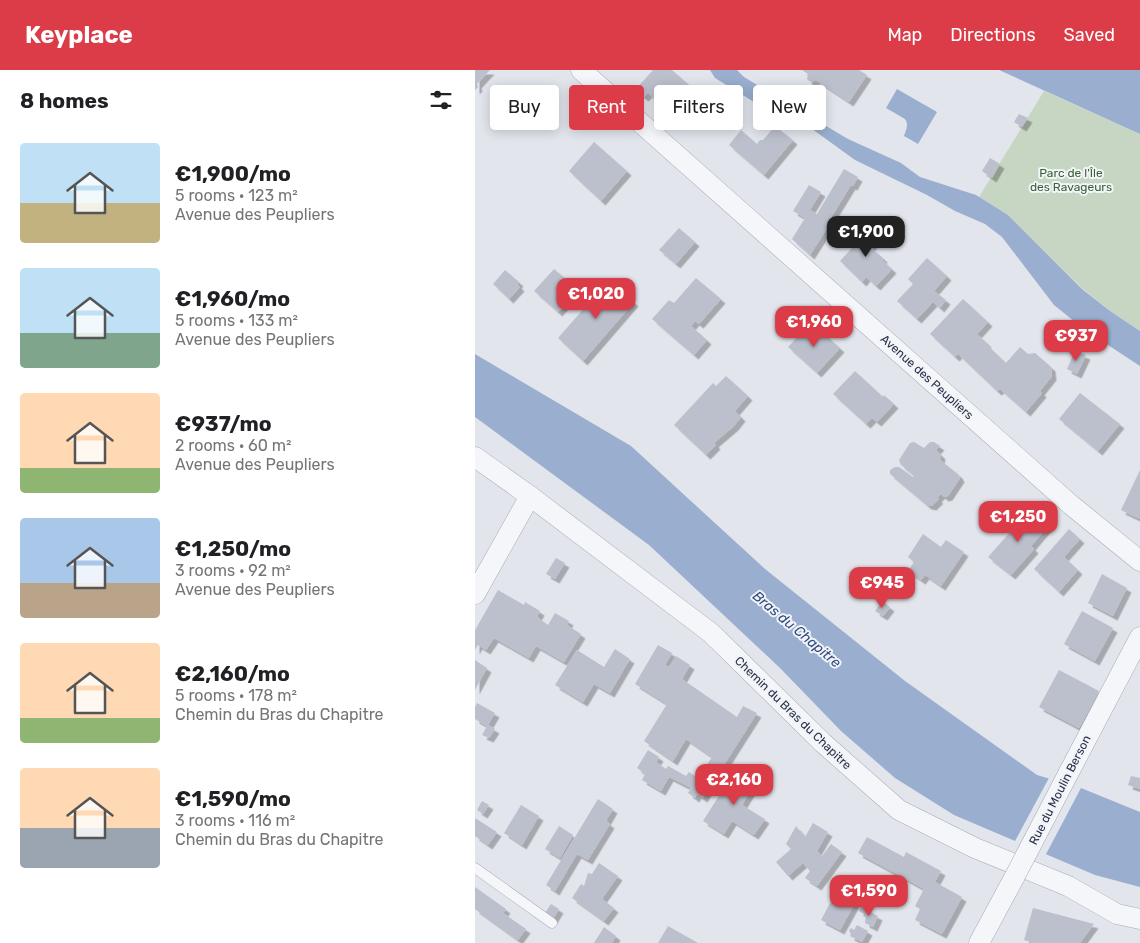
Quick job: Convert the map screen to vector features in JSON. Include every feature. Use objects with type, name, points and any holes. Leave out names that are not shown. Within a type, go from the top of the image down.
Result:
[{"type":"street","name":"Avenue des Peupliers","points":[[581,70],[1071,505],[1140,561]]},
{"type":"street","name":"Chemin du Bras du Chapitre","points":[[475,457],[530,496],[711,633],[823,743],[899,810],[975,848],[1068,886],[1117,914],[1140,919]]},
{"type":"street","points":[[475,594],[530,496]]},
{"type":"street","name":"Rue du Moulin Berson","points":[[979,943],[1140,637]]},
{"type":"lane","points":[[475,868],[552,923]]},
{"type":"green space","name":"Parc de l'Île des Ravageurs","points":[[1044,91],[1140,134],[1140,331],[1110,311],[1082,288],[1008,215],[979,197]]},
{"type":"water","points":[[710,70],[737,70],[757,85],[753,85],[753,101],[743,95],[743,85],[726,85],[715,78]]},
{"type":"water","points":[[999,70],[1140,70],[1140,134]]},
{"type":"water","points":[[897,89],[937,112],[918,144],[904,136],[907,125],[905,119],[886,108]]},
{"type":"water","points":[[826,126],[848,139],[901,163],[920,177],[976,195],[1008,215],[1082,289],[1140,331],[1140,366],[1085,330],[1054,305],[1002,237],[985,224],[955,211],[927,195],[855,160],[814,130],[826,130]]},
{"type":"water","name":"Bras du Chapitre","points":[[475,354],[631,446],[765,569],[905,681],[1037,775],[1081,788],[1140,812],[1140,887],[1095,875],[954,815],[895,778],[841,731],[780,668],[649,545],[475,417]]},
{"type":"pier","points":[[1050,776],[1082,786],[1045,856],[1014,843]]},
{"type":"building","points":[[475,70],[490,70],[477,84],[478,87],[475,90]]},
{"type":"building","points":[[653,70],[672,70],[689,85],[654,85],[654,98],[648,93],[644,97],[644,85],[640,85]]},
{"type":"building","points":[[802,70],[859,70],[867,75],[849,102],[826,85],[816,80],[809,81],[807,79],[808,74]]},
{"type":"building","points":[[1019,114],[1028,118],[1022,127],[1014,122]]},
{"type":"building","points":[[741,130],[757,144],[760,140],[763,140],[772,130],[780,130],[793,140],[764,175],[729,145]]},
{"type":"building","points":[[594,142],[627,171],[601,201],[569,171]]},
{"type":"building","points":[[990,158],[1000,164],[992,178],[982,171]]},
{"type":"building","points":[[844,169],[858,177],[853,186],[851,185],[810,255],[792,239],[805,218],[793,211],[809,185],[821,192],[810,210],[817,214]]},
{"type":"building","points":[[866,223],[880,236],[870,247],[892,269],[876,286],[866,277],[862,282],[840,261],[861,238],[856,234]]},
{"type":"building","points":[[679,228],[695,242],[676,264],[659,250]]},
{"type":"building","points":[[927,258],[947,276],[934,291],[946,300],[940,308],[933,302],[917,319],[897,301],[913,284],[908,279]]},
{"type":"building","points":[[554,269],[578,289],[558,312],[534,291]]},
{"type":"building","points":[[505,270],[519,282],[517,284],[520,287],[509,299],[493,284]]},
{"type":"building","points":[[696,278],[721,299],[699,324],[695,321],[691,326],[707,340],[694,355],[652,319],[669,300],[674,303]]},
{"type":"building","points":[[609,280],[634,302],[583,361],[558,338]]},
{"type":"building","points":[[963,299],[988,322],[977,334],[1006,363],[1020,347],[1028,354],[1035,353],[1051,367],[1052,376],[1040,391],[1042,393],[1026,412],[1000,389],[997,391],[958,354],[955,357],[930,334]]},
{"type":"building","points":[[811,322],[840,348],[817,373],[788,347]]},
{"type":"building","points":[[1075,351],[1086,355],[1077,374],[1067,369]]},
{"type":"building","points":[[855,371],[883,397],[884,395],[894,404],[877,422],[872,418],[866,424],[833,394]]},
{"type":"building","points":[[726,376],[748,396],[735,411],[741,417],[734,426],[714,443],[716,445],[706,455],[674,425],[713,383],[716,386]]},
{"type":"building","points":[[1080,393],[1120,424],[1098,451],[1059,419]]},
{"type":"building","points":[[914,442],[924,448],[930,442],[940,446],[936,450],[941,455],[940,460],[958,474],[960,478],[948,496],[944,497],[941,494],[932,506],[927,505],[890,474],[890,470],[899,467],[913,477],[914,475],[901,465],[899,460],[910,443]]},
{"type":"building","points":[[1140,470],[1140,519],[1121,510]]},
{"type":"building","points":[[1029,511],[1048,526],[1031,546],[1034,549],[1011,575],[988,557]]},
{"type":"building","points":[[1069,529],[1080,539],[1064,557],[1078,570],[1059,592],[1034,569]]},
{"type":"building","points":[[923,534],[941,547],[946,540],[964,552],[941,586],[925,575],[921,580],[908,571],[914,562],[908,557]]},
{"type":"building","points":[[556,558],[565,563],[555,579],[546,574]]},
{"type":"building","points":[[1102,574],[1127,588],[1113,616],[1088,603]]},
{"type":"building","points":[[498,590],[524,605],[525,602],[540,611],[537,617],[548,625],[555,613],[569,621],[567,625],[581,634],[564,662],[536,646],[529,658],[494,638],[486,650],[478,645],[475,650],[475,630]]},
{"type":"building","points":[[882,601],[890,607],[883,616],[875,611]]},
{"type":"building","points":[[1082,611],[1113,628],[1095,661],[1064,644]]},
{"type":"building","points":[[658,645],[672,653],[665,665],[669,667],[676,656],[690,665],[682,679],[737,717],[743,706],[757,713],[703,798],[697,794],[695,798],[688,793],[691,788],[669,777],[661,791],[642,780],[645,774],[637,768],[648,750],[659,757],[656,762],[666,769],[668,766],[686,776],[689,772],[698,778],[712,757],[686,739],[673,761],[644,741],[667,704],[635,684]]},
{"type":"building","points":[[615,649],[630,659],[610,693],[594,684],[583,702],[555,685],[577,650],[604,667]]},
{"type":"building","points":[[475,660],[487,668],[475,690]]},
{"type":"building","points":[[1059,670],[1099,691],[1079,728],[1039,707]]},
{"type":"building","points":[[477,703],[495,713],[488,725],[495,729],[489,738],[482,735],[487,726],[475,719]]},
{"type":"building","points":[[736,769],[756,782],[742,805],[765,819],[754,835],[732,821],[724,834],[703,821]]},
{"type":"building","points":[[1131,776],[1140,778],[1140,789],[1128,785]]},
{"type":"building","points":[[598,799],[613,809],[606,821],[610,824],[588,860],[577,854],[555,891],[546,885]]},
{"type":"building","points":[[482,801],[489,805],[483,814],[477,810]]},
{"type":"building","points":[[521,805],[539,816],[522,845],[504,833]]},
{"type":"building","points":[[475,818],[497,832],[488,845],[475,836]]},
{"type":"building","points":[[813,823],[828,832],[817,851],[822,856],[831,844],[842,852],[817,886],[805,878],[810,871],[803,863],[788,876],[776,862],[791,849],[786,844],[796,826],[805,837]]},
{"type":"building","points":[[559,826],[573,835],[560,858],[545,849]]},
{"type":"building","points":[[867,837],[904,857],[906,852],[941,871],[935,882],[962,897],[942,934],[915,920],[920,909],[915,906],[924,889],[858,853]]},
{"type":"building","points":[[599,863],[618,876],[602,899],[614,908],[604,921],[572,898],[581,884],[584,886],[588,873],[592,874]]},
{"type":"building","points":[[475,887],[506,909],[503,913],[526,929],[518,940],[475,909]]},
{"type":"building","points":[[837,890],[856,901],[840,930],[821,920]]},
{"type":"building","points":[[551,904],[559,909],[553,919],[545,913]]},
{"type":"building","points":[[861,907],[878,916],[873,927],[865,923],[866,915],[859,911]]},
{"type":"building","points":[[1033,908],[1094,924],[1080,943],[1034,943],[1024,940]]},
{"type":"building","points":[[857,925],[868,931],[862,942],[850,936],[849,931],[851,928],[854,930]]},
{"type":"building","points":[[668,926],[698,943],[658,943]]},
{"type":"building","points":[[604,927],[616,936],[612,943],[594,943]]}]
